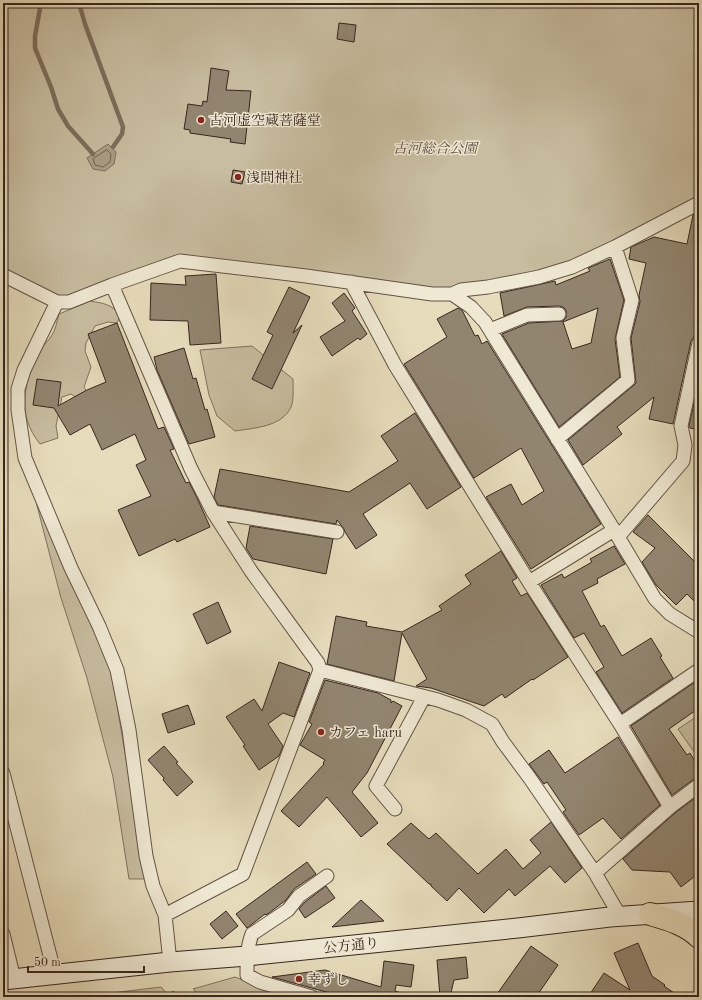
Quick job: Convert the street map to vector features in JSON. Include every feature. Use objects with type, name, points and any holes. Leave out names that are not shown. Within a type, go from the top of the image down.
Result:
[{"type":"highway","points":[[650,914],[674,921],[693,931],[699,937]]},
{"type":"street","points":[[3,275],[57,302],[69,302],[174,262],[186,261],[432,294],[452,294],[461,290],[488,287],[539,277],[572,267],[615,247],[699,203]]},
{"type":"street","points":[[557,439],[628,380],[623,338],[632,300],[615,247]]},
{"type":"street","points":[[351,282],[395,365],[529,582],[620,724],[670,807]]},
{"type":"street","points":[[112,285],[191,469],[213,512],[252,571],[318,663],[320,670],[243,874],[165,915]]},
{"type":"street","points":[[452,294],[471,307],[486,322],[655,599],[670,614],[699,632]]},
{"type":"street","points":[[57,302],[24,370],[18,389],[18,410],[25,458],[71,568],[99,626],[117,670],[129,730],[146,856],[153,886],[165,915],[170,962]]},
{"type":"street","points":[[490,330],[527,315],[559,314]]},
{"type":"street","points":[[529,582],[616,533],[683,461],[685,445],[681,426],[699,343]]},
{"type":"street","points":[[213,512],[337,532]]},
{"type":"street","points":[[320,670],[424,697],[466,710],[492,724],[594,873],[620,916]]},
{"type":"street","points":[[620,724],[699,670]]},
{"type":"street","points":[[395,809],[376,786],[424,697]]},
{"type":"street","points":[[3,773],[55,975]]},
{"type":"street","points":[[594,873],[670,807],[699,786]]},
{"type":"street","points":[[312,997],[260,982],[247,974],[247,956],[252,934],[288,910],[299,896],[327,876]]},
{"type":"street","name":"公方通り","points":[[9,979],[170,962],[247,956],[620,916],[699,911]]},
{"type":"street","points":[[3,934],[9,979]]},
{"type":"green space","name":"古河総合公園","points":[[3,3],[699,3],[699,203],[572,267],[452,294],[186,261],[69,302],[3,275]]},
{"type":"green space","points":[[90,301],[111,307],[120,317],[117,323],[108,322],[95,326],[86,343],[85,351],[91,367],[84,387],[90,397],[82,401],[71,394],[62,397],[56,426],[58,438],[40,444],[32,432],[27,420],[25,408],[25,396],[31,371],[36,359],[53,333],[59,314]]},
{"type":"green space","points":[[252,346],[293,379],[293,402],[287,414],[274,423],[235,431],[217,416],[209,395],[200,350]]},
{"type":"green space","points":[[35,498],[111,669],[146,879],[129,879],[113,777],[87,678],[61,598]]},
{"type":"green space","points":[[699,715],[699,759],[678,729]]},
{"type":"green space","points":[[235,977],[287,997],[202,997],[193,989]]},
{"type":"green space","points":[[161,987],[168,995],[173,991],[180,997],[79,997]]},
{"type":"water","points":[[108,144],[116,152],[114,164],[105,171],[93,169],[87,158]]},
{"type":"building","points":[[339,23],[356,25],[354,42],[337,39]]},
{"type":"building","points":[[211,68],[229,71],[226,90],[251,91],[245,144],[230,142],[231,139],[190,133],[190,130],[184,129],[188,104],[202,106],[203,101],[207,102]]},
{"type":"building","name":"浅間神社","points":[[233,170],[245,172],[242,184],[231,182]]},
{"type":"building","points":[[698,213],[699,313],[694,337],[691,341],[673,424],[649,419],[654,397],[617,427],[622,434],[583,465],[568,440],[636,383],[631,338],[640,302],[639,295],[646,263],[629,259],[631,247],[654,237],[687,244],[693,215]]},
{"type":"building","points":[[610,259],[624,300],[615,339],[620,377],[559,427],[502,334],[529,323],[563,321],[566,317],[566,310],[559,306],[527,307],[504,316],[500,293],[555,281],[556,285],[590,271],[588,268]],"holes":[[[598,308],[591,343],[572,349],[563,322]]]},
{"type":"building","points":[[216,274],[221,343],[190,345],[188,321],[150,320],[151,283],[186,285],[185,276]]},
{"type":"building","points":[[289,287],[310,297],[293,333],[302,325],[272,389],[252,379],[273,335],[267,332]]},
{"type":"building","points":[[344,293],[355,308],[352,311],[367,334],[360,340],[358,338],[332,356],[320,337],[345,321],[332,303]]},
{"type":"building","points":[[458,308],[462,310],[475,336],[478,335],[482,344],[487,341],[601,524],[531,569],[486,497],[511,484],[522,505],[544,491],[521,448],[474,478],[404,364],[447,337],[437,319]]},
{"type":"building","points":[[117,323],[158,429],[164,427],[174,449],[170,450],[186,483],[189,482],[210,527],[177,542],[175,539],[139,556],[118,510],[151,496],[136,465],[146,460],[135,434],[102,450],[90,424],[70,435],[54,408],[33,405],[37,379],[61,382],[58,406],[87,390],[106,382],[88,334]]},
{"type":"building","points":[[184,348],[193,379],[196,378],[205,410],[207,409],[215,437],[189,444],[157,370],[154,357]]},
{"type":"building","points":[[695,399],[699,400],[699,430],[690,428],[689,426]]},
{"type":"building","points":[[415,413],[461,487],[427,509],[410,483],[363,514],[377,535],[356,549],[337,520],[336,524],[218,505],[214,497],[220,469],[349,492],[398,461],[381,436]]},
{"type":"building","points":[[648,515],[699,566],[699,606],[687,594],[676,605],[656,585],[642,562],[655,548],[633,532]]},
{"type":"building","points":[[250,526],[333,539],[326,574],[253,559],[246,548]]},
{"type":"building","points":[[614,546],[625,564],[597,579],[598,583],[582,591],[601,627],[604,625],[622,656],[651,638],[662,656],[660,657],[673,678],[622,713],[596,672],[604,667],[584,633],[574,638],[541,585],[562,574],[564,578],[592,562],[590,559]]},
{"type":"building","points":[[501,551],[517,578],[512,581],[521,596],[527,593],[568,657],[533,680],[532,679],[505,698],[502,694],[484,706],[431,688],[416,686],[427,679],[402,633],[394,681],[327,664],[336,616],[367,622],[366,626],[402,632],[442,610],[439,606],[471,584],[465,575]]},
{"type":"building","points":[[218,602],[231,632],[207,644],[193,614]]},
{"type":"building","points":[[279,662],[310,673],[294,717],[283,713],[268,724],[283,746],[279,756],[259,770],[243,746],[245,745],[226,717],[254,699],[262,711]]},
{"type":"building","points":[[325,680],[378,693],[391,700],[391,703],[393,701],[402,706],[367,773],[352,792],[378,823],[361,837],[327,797],[299,827],[281,811],[324,764],[323,763],[325,760],[300,745],[312,724],[309,722]]},
{"type":"building","points":[[695,682],[699,687],[699,708],[669,729],[687,755],[690,753],[699,768],[699,777],[672,795],[631,726]]},
{"type":"building","points":[[188,705],[195,724],[168,733],[162,714]]},
{"type":"building","points":[[618,737],[660,805],[621,839],[603,818],[579,835],[563,812],[566,810],[547,782],[544,784],[529,764],[549,750],[565,773]]},
{"type":"building","points":[[164,746],[178,762],[176,763],[193,782],[177,796],[148,760]]},
{"type":"building","points":[[699,795],[699,873],[681,887],[670,872],[632,870],[623,859],[675,813]]},
{"type":"building","points":[[551,822],[582,868],[565,883],[550,866],[515,896],[509,889],[484,913],[459,888],[447,901],[431,886],[431,884],[429,884],[387,844],[411,823],[429,839],[436,833],[478,874],[506,849],[523,869],[541,853],[530,840]]},
{"type":"building","points":[[307,862],[316,874],[294,889],[286,900],[247,928],[236,914]]},
{"type":"building","points":[[326,886],[335,898],[305,918],[299,909],[305,902]]},
{"type":"building","points":[[361,900],[384,921],[332,927]]},
{"type":"building","points":[[226,911],[238,926],[222,939],[210,924]]},
{"type":"building","points":[[638,943],[652,976],[680,997],[588,997],[604,973],[630,990],[614,953]]},
{"type":"building","points":[[531,946],[558,965],[536,997],[495,997]]},
{"type":"building","points":[[466,957],[468,978],[454,980],[450,997],[440,997],[437,960]]},
{"type":"building","points":[[384,961],[414,965],[411,987],[396,985],[395,991],[404,994],[404,997],[344,997],[272,977],[325,970],[381,987]]},
{"type":"waterway","points":[[41,3],[35,36],[35,48],[51,87],[58,109],[68,126],[93,154]]},
{"type":"waterway","points":[[79,3],[85,24],[123,127],[122,134],[113,147]]},
{"type":"place","name":"古河虚空蔵菩薩堂","points":[[201,120]]},
{"type":"place","name":"浅間神社","points":[[238,177]]},
{"type":"place","name":"カフェ haru","points":[[321,732]]},
{"type":"place","name":"幸ずし","points":[[299,979]]}]
